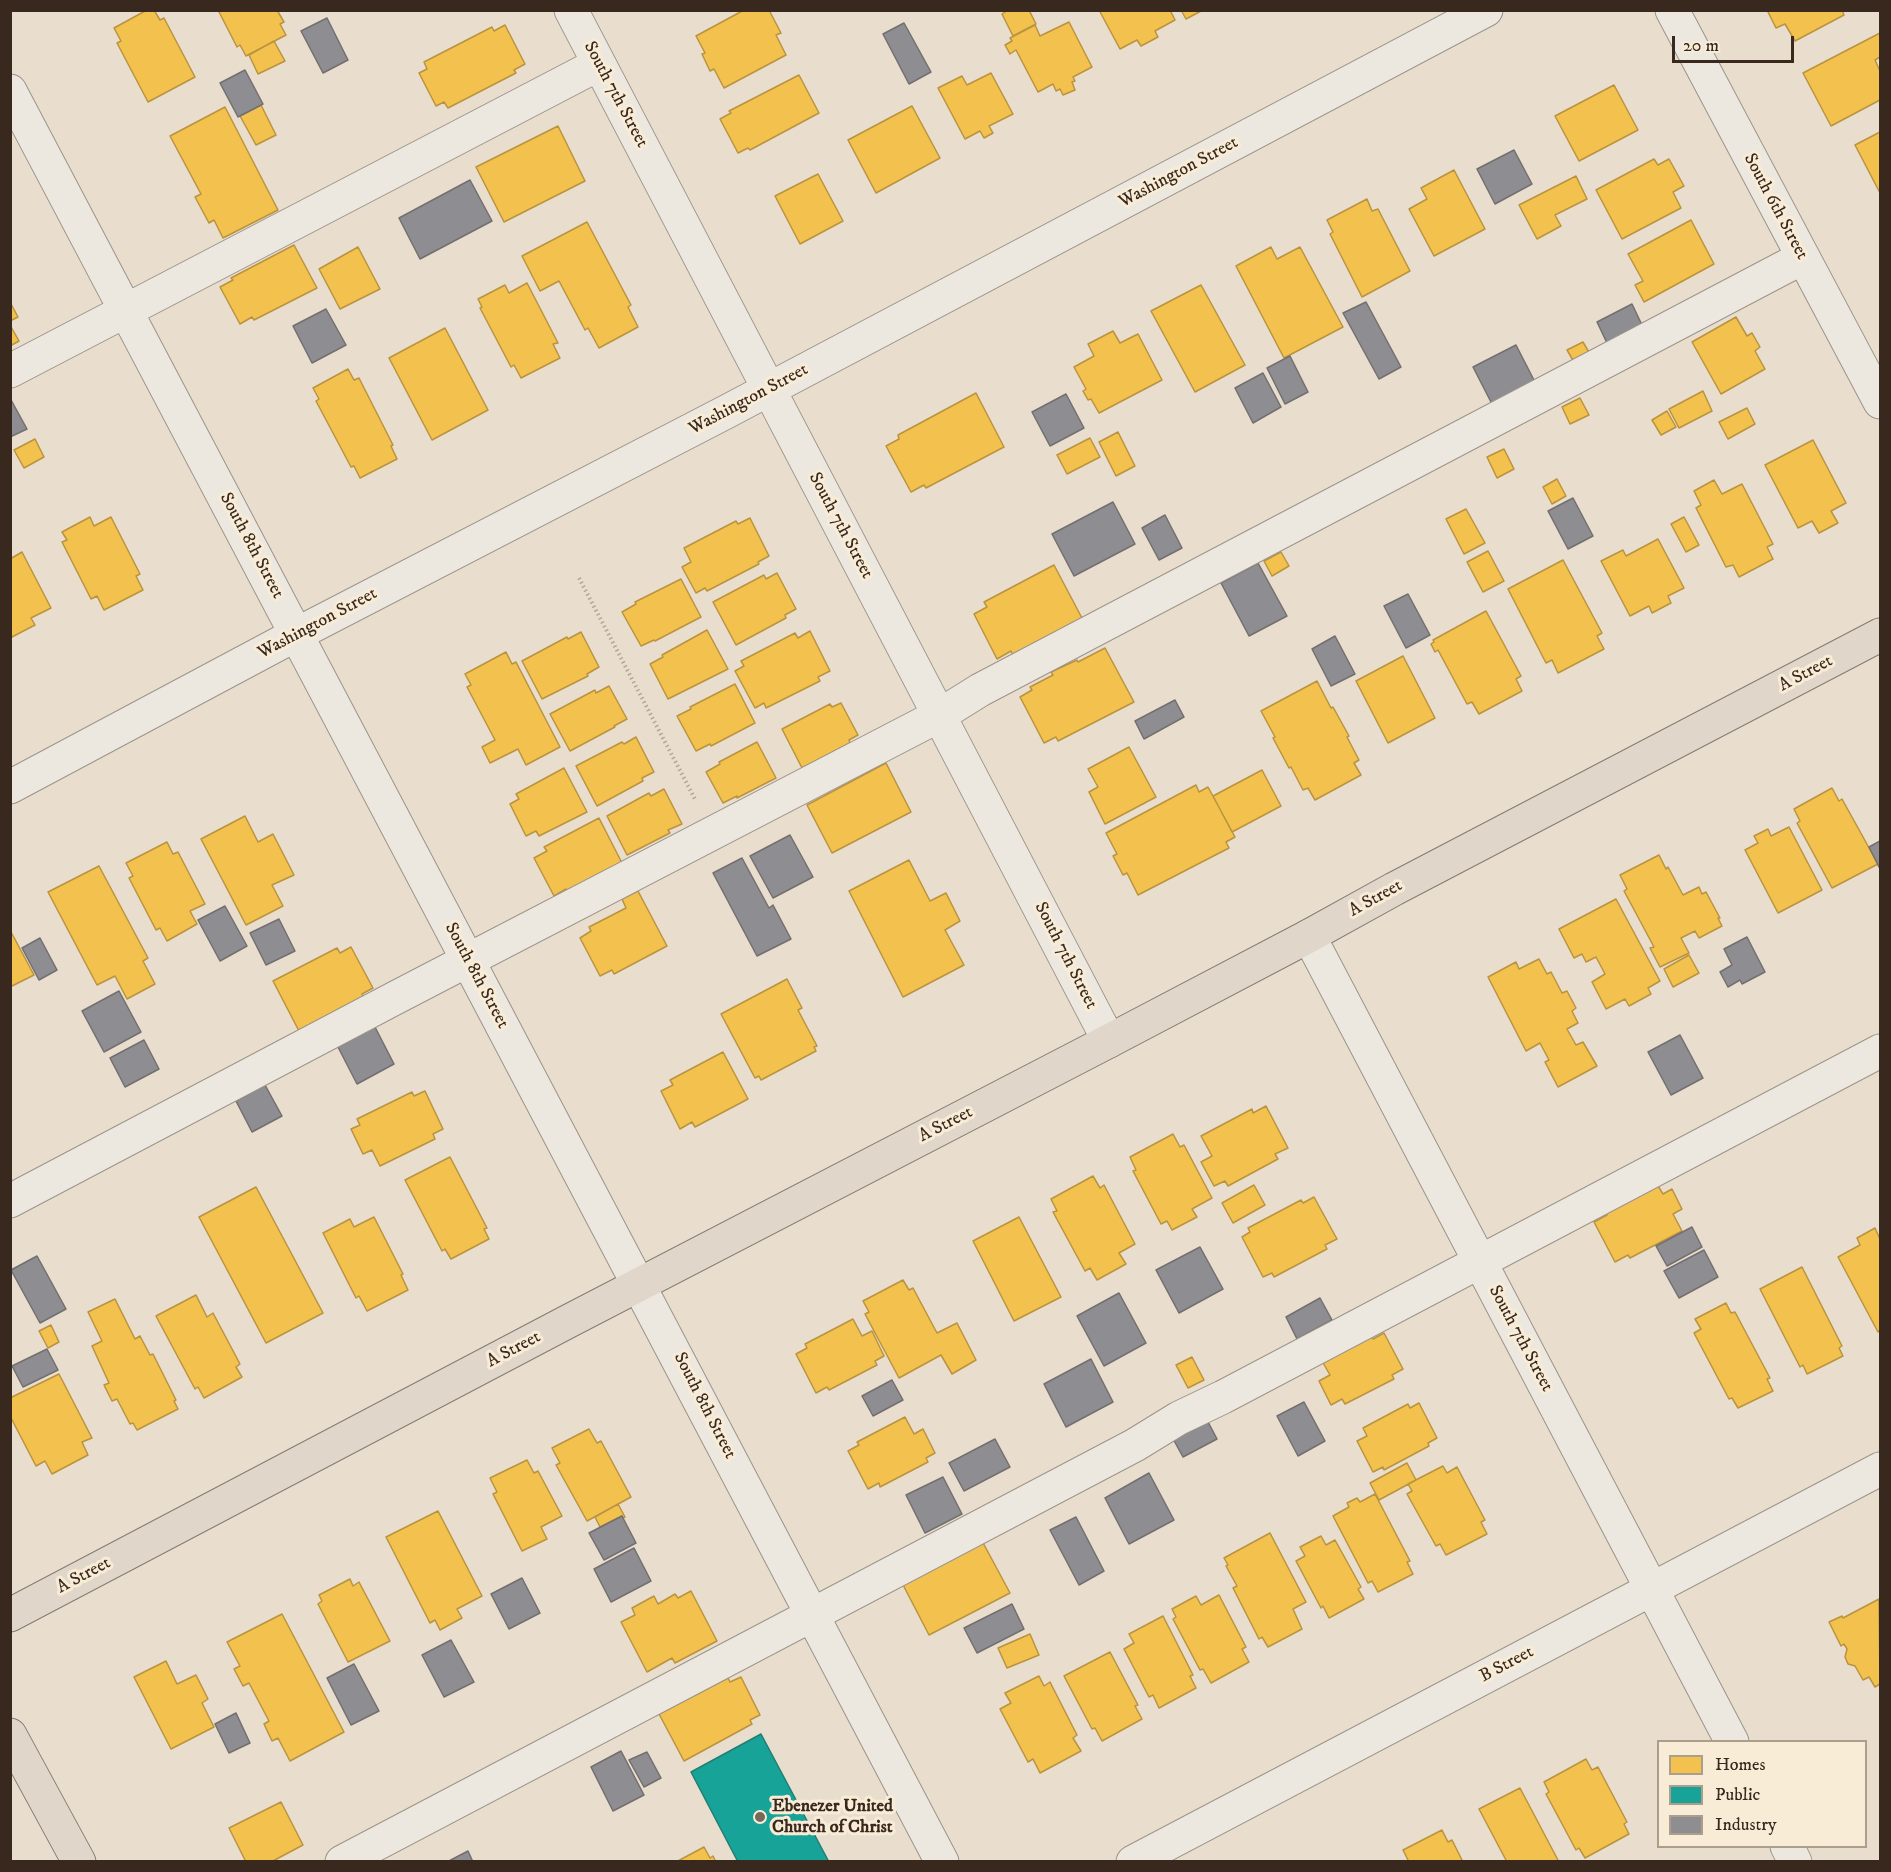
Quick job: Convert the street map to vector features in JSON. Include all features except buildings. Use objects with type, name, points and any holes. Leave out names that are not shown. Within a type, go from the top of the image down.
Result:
[{"type":"main road","name":"A Street","points":[[10,1615],[1881,635]]},
{"type":"main road","points":[[10,1735],[79,1862]]},
{"type":"street","name":"South 7th Street","points":[[571,10],[1109,1041]]},
{"type":"street","name":"Washington Street","points":[[10,787],[1486,10]]},
{"type":"street","name":"South 6th Street","points":[[1672,10],[1881,402]]},
{"type":"street","points":[[10,371],[599,64]]},
{"type":"street","name":"South 8th Street","points":[[10,91],[640,1284],[942,1862]]},
{"type":"street","points":[[10,1201],[940,715],[980,690],[1803,258]]},
{"type":"street","name":"South 7th Street","points":[[1309,936],[1731,1740]]},
{"type":"street","points":[[342,1862],[1135,1445],[1186,1415],[1881,1051]]},
{"type":"street","name":"B Street","points":[[1133,1862],[1881,1469]]},
{"type":"street","points":[[1788,1848],[1795,1862]]},
{"type":"path","points":[[579,578],[713,833]]},
{"type":"place","name":"Ebenezer United Church of Christ","points":[[760,1817]]}]
